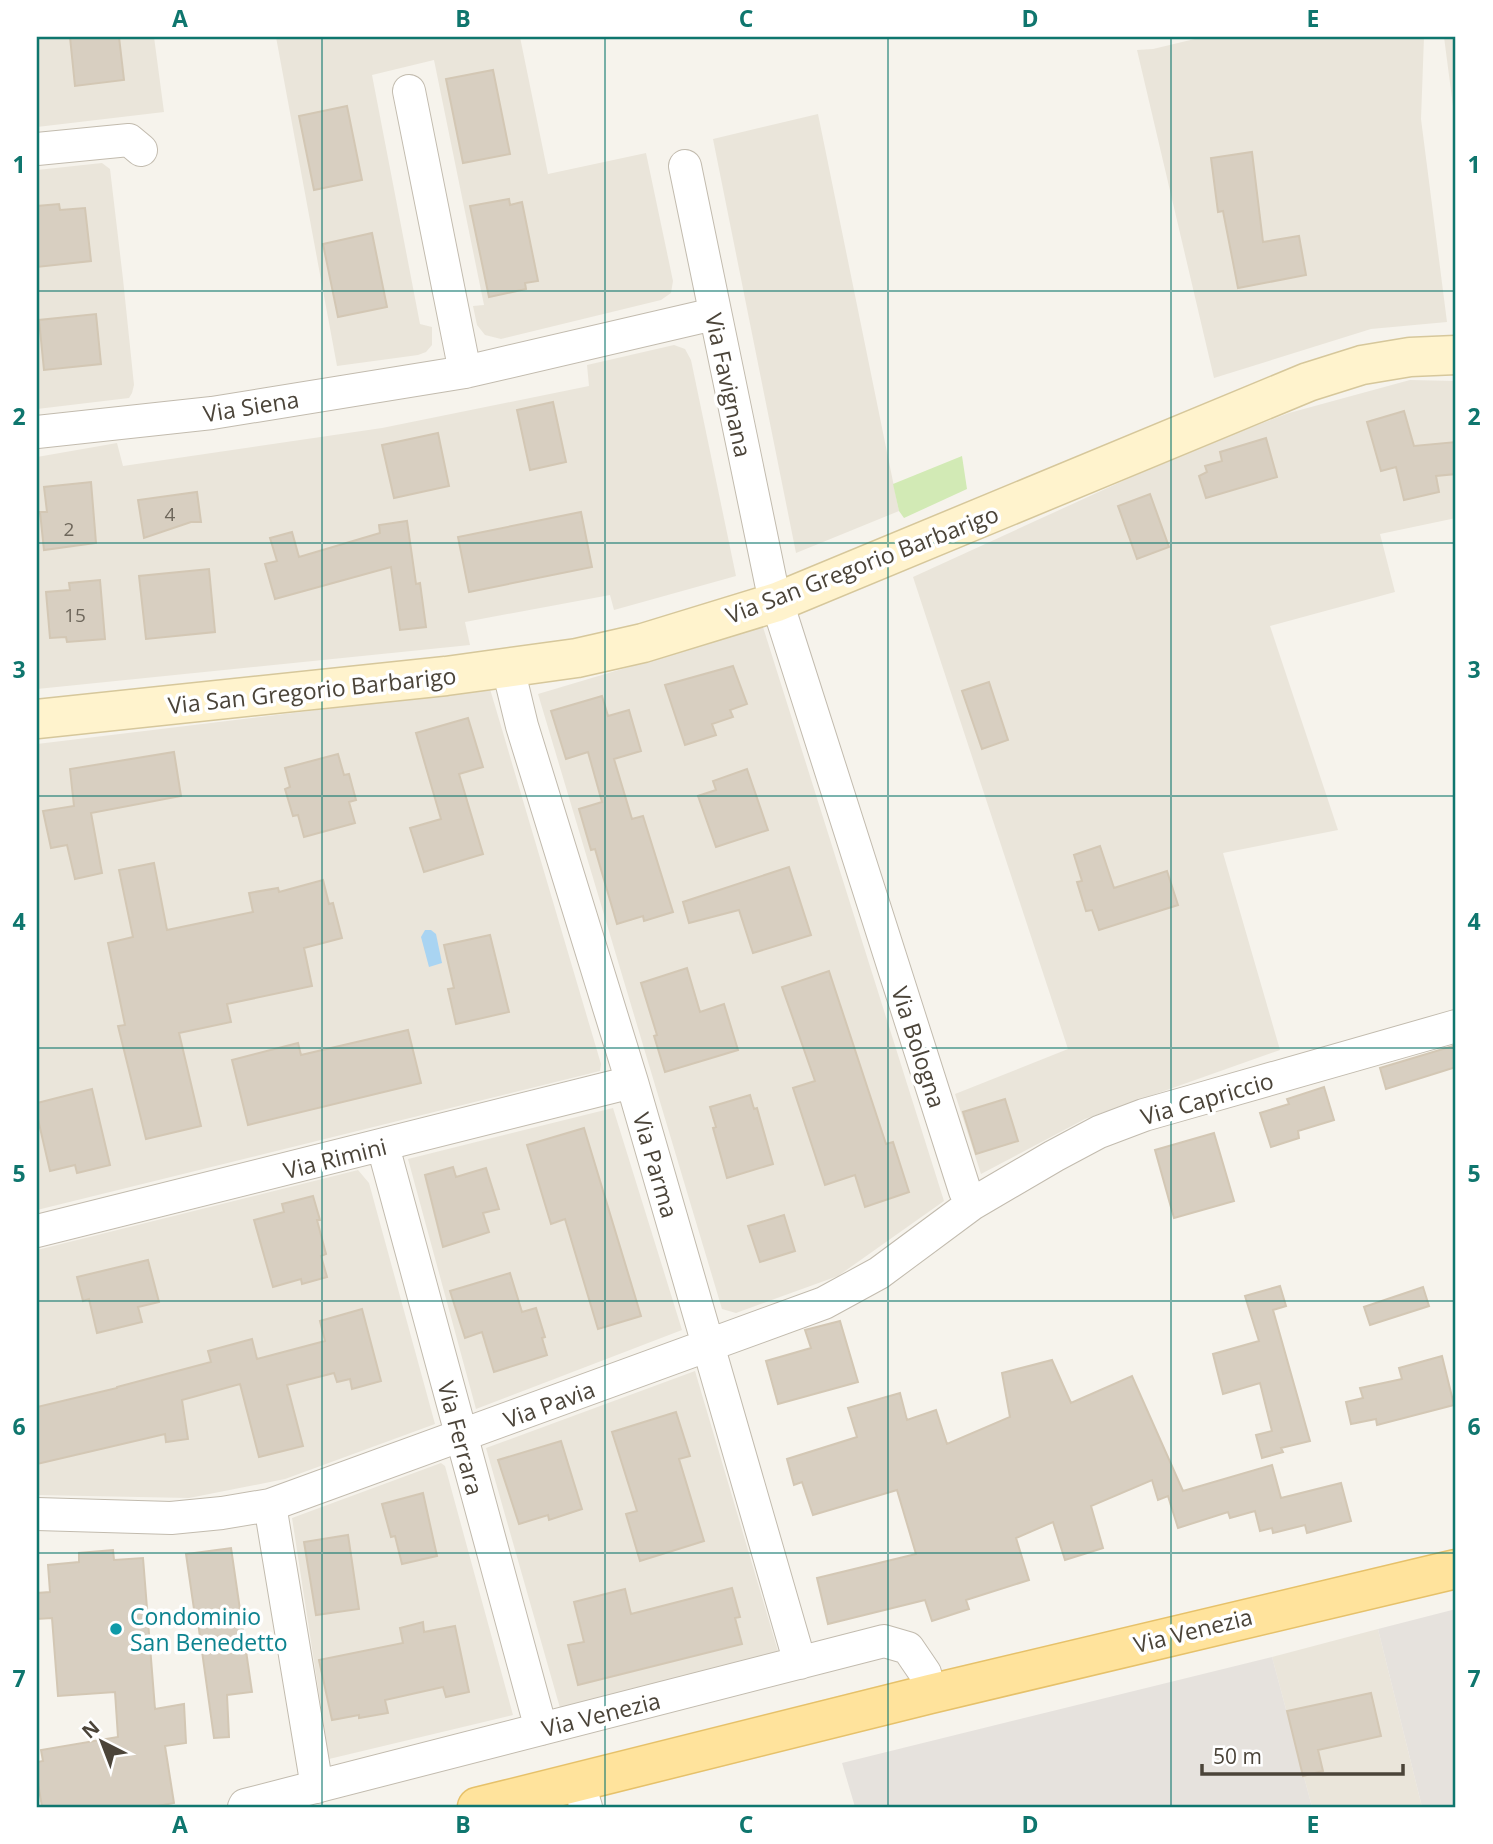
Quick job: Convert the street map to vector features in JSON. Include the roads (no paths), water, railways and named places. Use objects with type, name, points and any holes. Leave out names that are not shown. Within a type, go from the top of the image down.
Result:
[{"type":"main road","name":"Via Venezia","points":[[477,1807],[582,1794],[930,1694],[1456,1569]]},
{"type":"street","points":[[409,91],[465,372]]},
{"type":"street","points":[[37,149],[129,140],[141,149]]},
{"type":"street","name":"Via Favignana","points":[[685,166],[714,314],[777,602]]},
{"type":"street","name":"Via Siena","points":[[37,432],[212,413],[465,372],[714,314]]},
{"type":"street","name":"Via San Gregorio Barbarigo","points":[[37,719],[508,668],[577,658],[643,643],[777,602],[1308,382],[1362,365],[1410,357],[1456,355]]},
{"type":"street","name":"Via Bologna","points":[[777,602],[965,1191],[972,1204]]},
{"type":"street","name":"Via Parma","points":[[508,668],[522,726],[632,1082],[800,1663]]},
{"type":"street","name":"Via Capriccio","points":[[972,1204],[1098,1132],[1456,1026]]},
{"type":"street","name":"Via Rimini","points":[[37,1231],[632,1082]]},
{"type":"street","name":"Via Ferrara","points":[[383,1146],[541,1729]]},
{"type":"street","points":[[708,1345],[836,1297],[879,1273],[972,1204]]},
{"type":"street","name":"Via Pavia","points":[[37,1514],[171,1518],[270,1505],[708,1345]]},
{"type":"street","points":[[270,1505],[317,1787]]},
{"type":"street","name":"Via Venezia","points":[[243,1807],[884,1641],[908,1648],[925,1673],[930,1694]]},
{"type":"water","points":[[425,930],[436,934],[442,963],[429,967],[421,937]]},
{"type":"place","name":"Condominio San Benedetto","points":[[116,1629]]}]
